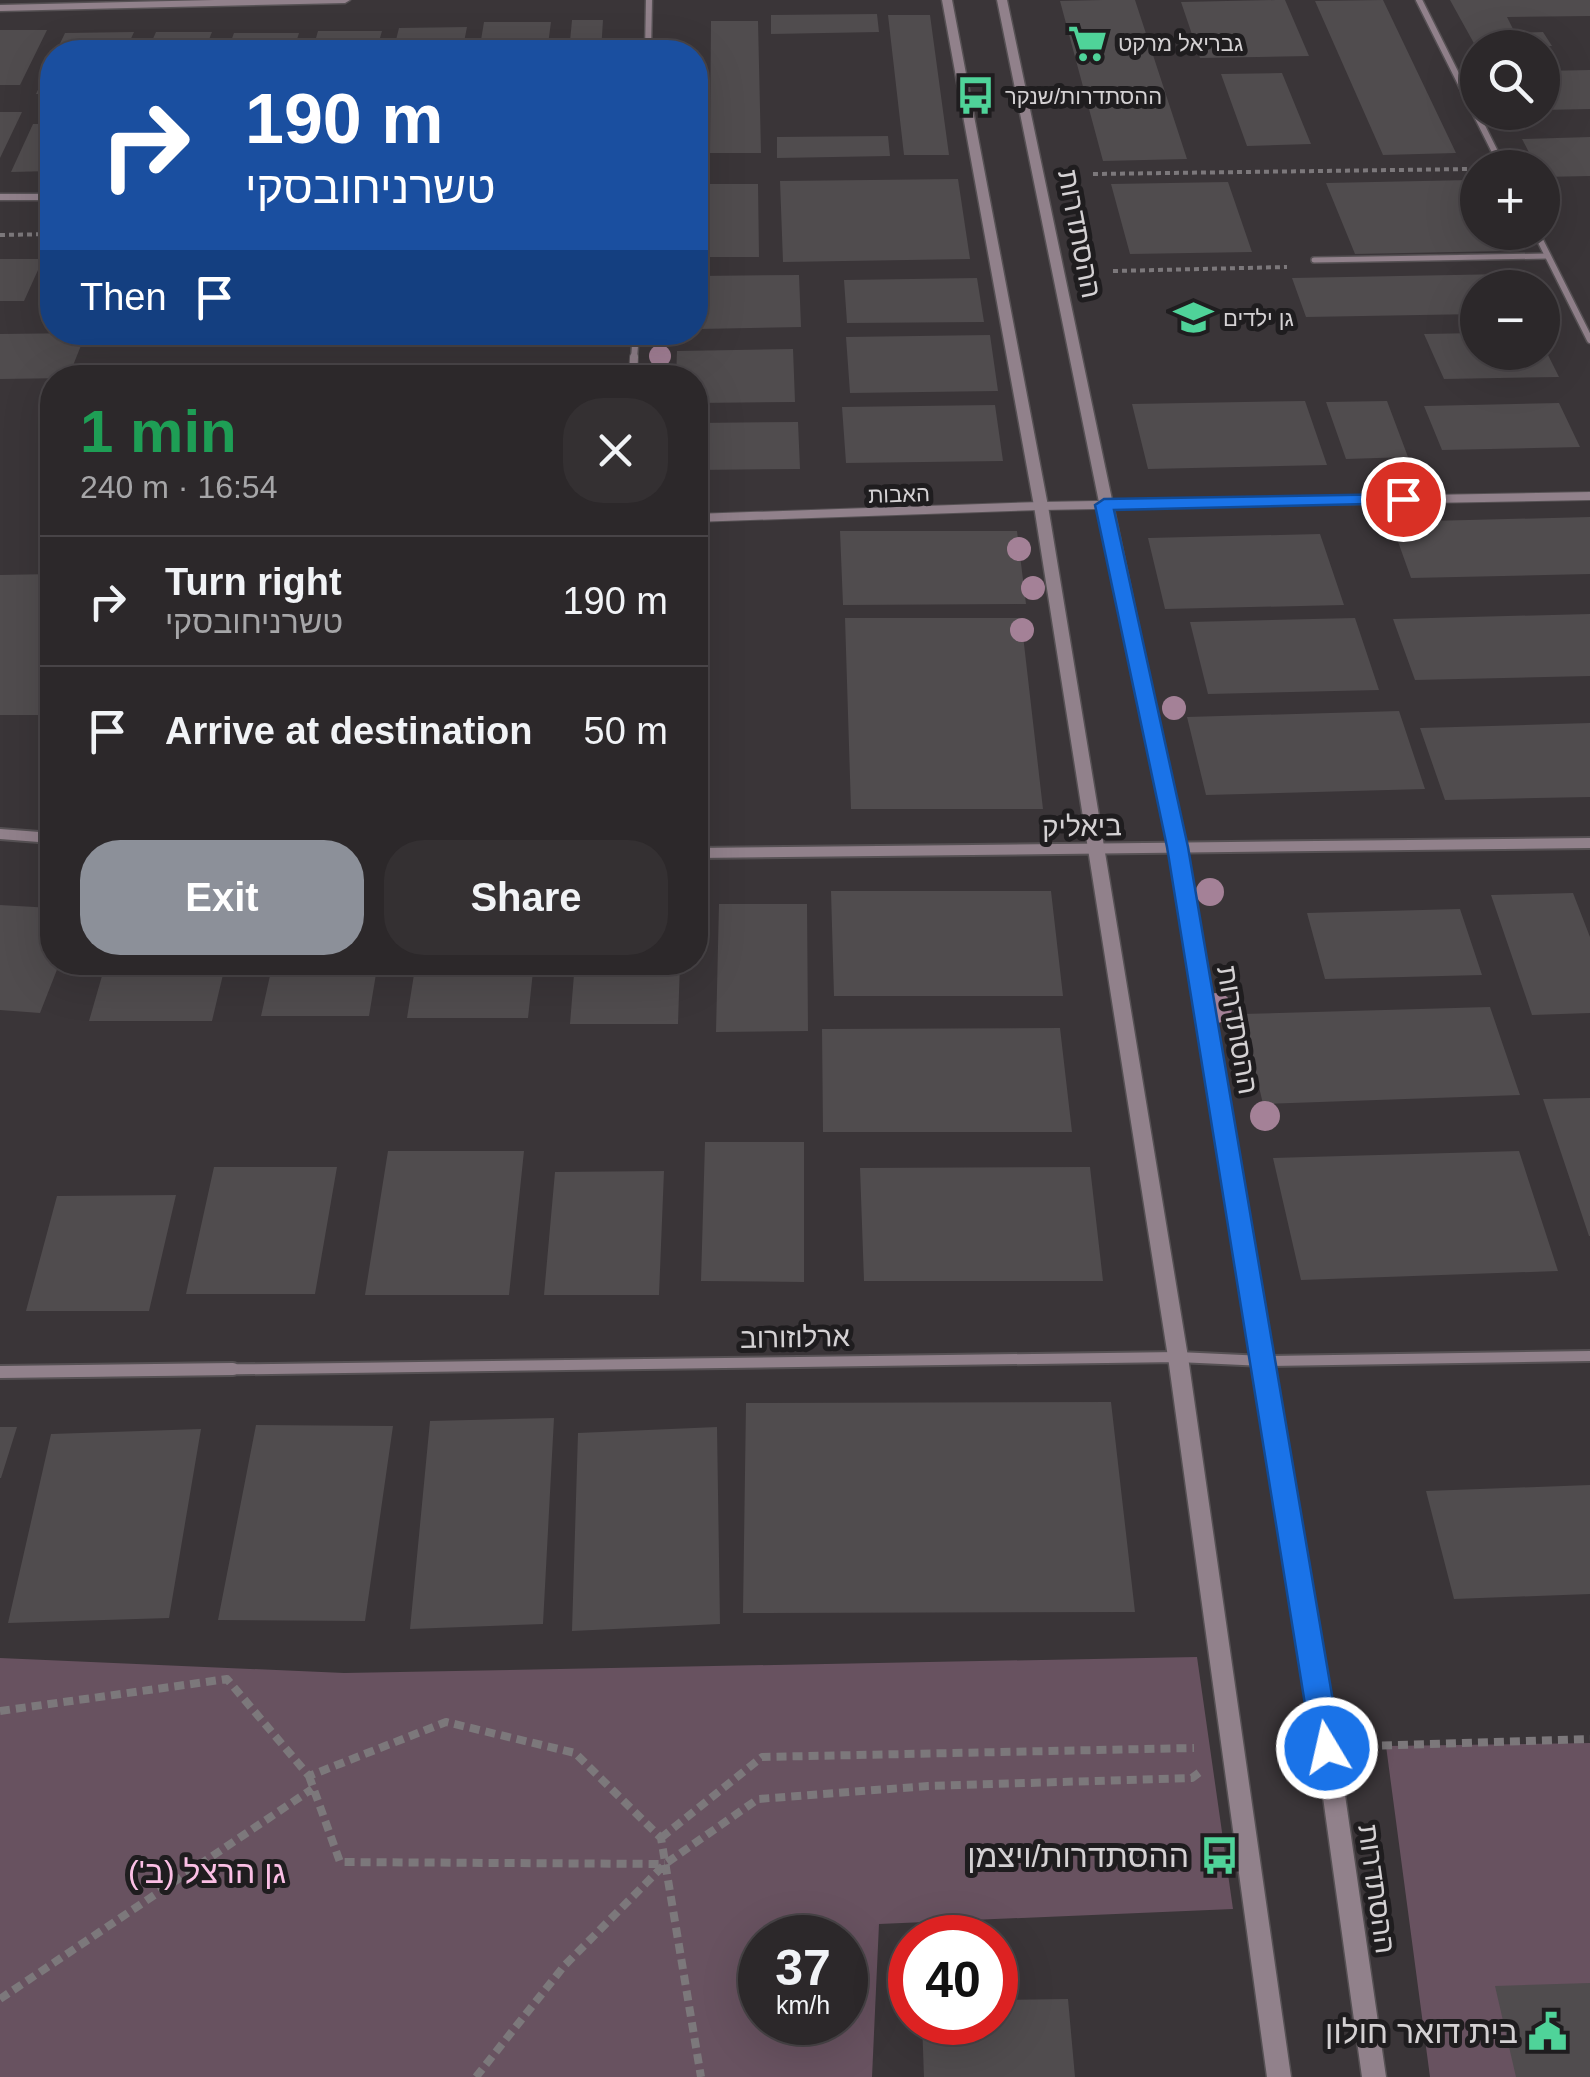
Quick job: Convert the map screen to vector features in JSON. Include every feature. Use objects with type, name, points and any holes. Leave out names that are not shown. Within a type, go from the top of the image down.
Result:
[{"type":"street","points":[[0,8],[345,0]]},
{"type":"street","points":[[648,40],[649,0]]},
{"type":"street","points":[[947,0],[1041,506],[1097,848],[1178,1357],[1278,2077]]},
{"type":"street","name":"ההסתדרות","points":[[1002,0],[1177,847],[1327,1748],[1374,2077]]},
{"type":"street","points":[[1419,0],[1494,150]]},
{"type":"street","points":[[0,198],[40,196]]},
{"type":"street","points":[[1544,250],[1590,340]]},
{"type":"street","name":"האבות","points":[[708,518],[1041,506],[1590,496]]},
{"type":"street","points":[[0,834],[40,837]]},
{"type":"street","name":"ביאליק","points":[[708,853],[1590,843]]},
{"type":"street","name":"ארלוזורוב","points":[[0,1372],[1178,1357],[1264,1361],[1590,1356]]},
{"type":"lane","points":[[1314,260],[1547,256]]},
{"type":"path","points":[[1092,174],[1460,168]]},
{"type":"path","points":[[0,235],[40,234]]},
{"type":"path","points":[[0,1711],[227,1679],[309,1776],[340,1862],[665,1864]]},
{"type":"path","points":[[309,1776],[446,1722],[575,1753],[661,1838],[702,2077]]},
{"type":"path","points":[[1327,1748],[1590,1739]]},
{"type":"path","points":[[661,1838],[762,1758],[1233,1748]]},
{"type":"path","points":[[476,2077],[564,1966],[665,1864],[758,1800],[928,1786],[1192,1778],[1233,1748]]},
{"type":"path","points":[[0,1999],[312,1790]]},
{"type":"green space","name":"גן הרצל (ב')","points":[[1197,1657],[1233,1909],[1018,1918],[1018,1915],[888,1915],[888,1924],[879,1924],[872,2077],[0,2077],[0,1658],[344,1673]]},
{"type":"green space","points":[[1590,1743],[1590,2077],[1430,2077],[1386,1746]]},
{"type":"building","points":[[1135,0],[1187,159],[1103,161],[1060,1]]},
{"type":"building","points":[[1285,0],[1309,56],[1200,58],[1181,2]]},
{"type":"building","points":[[1383,0],[1456,153],[1383,155],[1315,1]]},
{"type":"building","points":[[1450,0],[1590,0],[1590,16],[1507,17],[1514,30],[1467,30]]},
{"type":"building","points":[[877,14],[879,32],[771,34],[771,15]]},
{"type":"building","points":[[888,15],[930,15],[949,155],[904,155]]},
{"type":"building","points":[[572,20],[603,20],[602,40],[570,40]]},
{"type":"building","points":[[711,21],[758,21],[761,153],[710,153]]},
{"type":"building","points":[[484,22],[551,22],[549,40],[481,40]]},
{"type":"building","points":[[467,27],[464,40],[396,40],[399,28]]},
{"type":"building","points":[[0,30],[47,30],[20,85],[0,85]]},
{"type":"building","points":[[318,31],[382,31],[379,40],[315,40]]},
{"type":"building","points":[[134,32],[130,40],[62,40],[65,33]]},
{"type":"building","points":[[156,32],[212,32],[209,40],[152,40]]},
{"type":"building","points":[[234,33],[299,33],[297,40],[231,40]]},
{"type":"building","points":[[1590,70],[1590,109],[1560,110],[1560,71]]},
{"type":"building","points":[[1282,73],[1311,144],[1247,146],[1221,74]]},
{"type":"building","points":[[0,112],[22,112],[0,158]]},
{"type":"building","points":[[33,124],[40,124],[40,171],[11,172]]},
{"type":"building","points":[[888,136],[890,156],[777,158],[777,137]]},
{"type":"building","points":[[1590,137],[1590,176],[1560,177],[1560,150],[1528,150],[1522,139]]},
{"type":"building","points":[[958,179],[970,259],[783,262],[780,181]]},
{"type":"building","points":[[1460,180],[1460,250],[1506,251],[1355,254],[1326,183]]},
{"type":"building","points":[[1228,182],[1252,252],[1130,254],[1111,184]]},
{"type":"building","points":[[708,184],[758,184],[759,257],[708,257]]},
{"type":"building","points":[[0,259],[40,259],[24,301],[0,301]]},
{"type":"building","points":[[799,275],[801,327],[708,329],[708,276]]},
{"type":"building","points":[[1460,275],[1460,314],[1306,317],[1292,278]]},
{"type":"building","points":[[977,278],[984,322],[847,323],[844,280]]},
{"type":"building","points":[[1460,333],[1460,370],[1556,370],[1559,377],[1444,379],[1424,334]]},
{"type":"building","points":[[0,334],[40,334],[40,345],[81,345],[73,365],[40,365],[40,378],[0,379]]},
{"type":"building","points":[[990,335],[998,391],[850,393],[846,337]]},
{"type":"building","points":[[422,345],[525,345],[525,346]]},
{"type":"building","points":[[793,349],[795,402],[708,403],[708,365],[676,365],[677,351]]},
{"type":"building","points":[[1305,401],[1327,465],[1148,469],[1132,404]]},
{"type":"building","points":[[1387,401],[1408,457],[1346,459],[1326,402]]},
{"type":"building","points":[[1559,403],[1580,447],[1442,450],[1424,406]]},
{"type":"building","points":[[995,405],[1003,461],[846,463],[842,407]]},
{"type":"building","points":[[798,422],[800,469],[708,470],[708,423]]},
{"type":"building","points":[[1590,517],[1590,574],[1411,578],[1391,522]]},
{"type":"building","points":[[840,531],[1017,531],[1026,604],[843,605]]},
{"type":"building","points":[[1320,534],[1344,605],[1165,609],[1148,538]]},
{"type":"building","points":[[40,574],[40,715],[0,715],[0,575]]},
{"type":"building","points":[[1590,614],[1590,676],[1415,680],[1393,619]]},
{"type":"building","points":[[845,618],[1021,618],[1043,809],[851,809]]},
{"type":"building","points":[[1355,618],[1379,690],[1208,694],[1190,622]]},
{"type":"building","points":[[1399,711],[1425,789],[1206,795],[1187,717]]},
{"type":"building","points":[[1590,723],[1590,797],[1445,800],[1420,728]]},
{"type":"building","points":[[831,891],[1051,891],[1063,996],[834,996]]},
{"type":"building","points":[[1573,893],[1590,937],[1590,1013],[1532,1015],[1491,895]]},
{"type":"building","points":[[719,904],[807,904],[808,1031],[716,1032]]},
{"type":"building","points":[[0,905],[40,907],[40,975],[55,975],[40,1013],[0,1010]]},
{"type":"building","points":[[1460,909],[1482,975],[1325,979],[1307,913]]},
{"type":"building","points":[[102,975],[223,975],[212,1021],[89,1021]]},
{"type":"building","points":[[270,975],[376,975],[369,1016],[261,1016]]},
{"type":"building","points":[[414,975],[533,975],[528,1018],[407,1018]]},
{"type":"building","points":[[574,975],[680,975],[678,1024],[570,1024]]},
{"type":"building","points":[[1490,1007],[1520,1095],[1263,1104],[1242,1014]]},
{"type":"building","points":[[1060,1028],[1072,1132],[823,1132],[822,1029]]},
{"type":"building","points":[[1590,1098],[1590,1236],[1589,1236],[1543,1099]]},
{"type":"building","points":[[705,1142],[804,1142],[804,1282],[701,1281]]},
{"type":"building","points":[[388,1151],[524,1151],[509,1295],[365,1295]]},
{"type":"building","points":[[1519,1151],[1558,1271],[1301,1280],[1273,1158]]},
{"type":"building","points":[[214,1167],[337,1167],[315,1294],[186,1294]]},
{"type":"building","points":[[1090,1167],[1103,1281],[864,1281],[860,1168]]},
{"type":"building","points":[[664,1171],[659,1295],[544,1295],[555,1172]]},
{"type":"building","points":[[176,1195],[149,1311],[26,1311],[57,1196]]},
{"type":"building","points":[[1111,1402],[1135,1612],[743,1613],[746,1403]]},
{"type":"building","points":[[554,1418],[543,1624],[410,1629],[430,1421]]},
{"type":"building","points":[[256,1425],[393,1426],[365,1621],[218,1620]]},
{"type":"building","points":[[0,1427],[17,1427],[1,1478],[0,1478]]},
{"type":"building","points":[[717,1427],[720,1624],[572,1631],[578,1433]]},
{"type":"building","points":[[201,1429],[169,1618],[8,1623],[51,1434]]},
{"type":"building","points":[[1590,1485],[1590,1594],[1454,1599],[1426,1491]]},
{"type":"building","name":"בית דואר חולון","points":[[1590,1983],[1590,2077],[1516,2077],[1495,1986]]},
{"type":"building","points":[[1068,1999],[1075,2077],[924,2077],[923,2045],[1018,2045],[1018,2000]]},
{"type":"place","name":"גבריאל מרקט","points":[[1088,43]]},
{"type":"place","name":"ההסתדרות/שנקר","points":[[975,96]]},
{"type":"place","name":"גן ילדים","points":[[1193,318]]},
{"type":"place","name":"ההסתדרות/ויצמן","points":[[1219,1856]]},
{"type":"place","name":"בית דואר חולון","points":[[1548,2032]]},
{"type":"route","points":[[1327,1748],[1177,847],[1104,505],[1403,499]]}]
